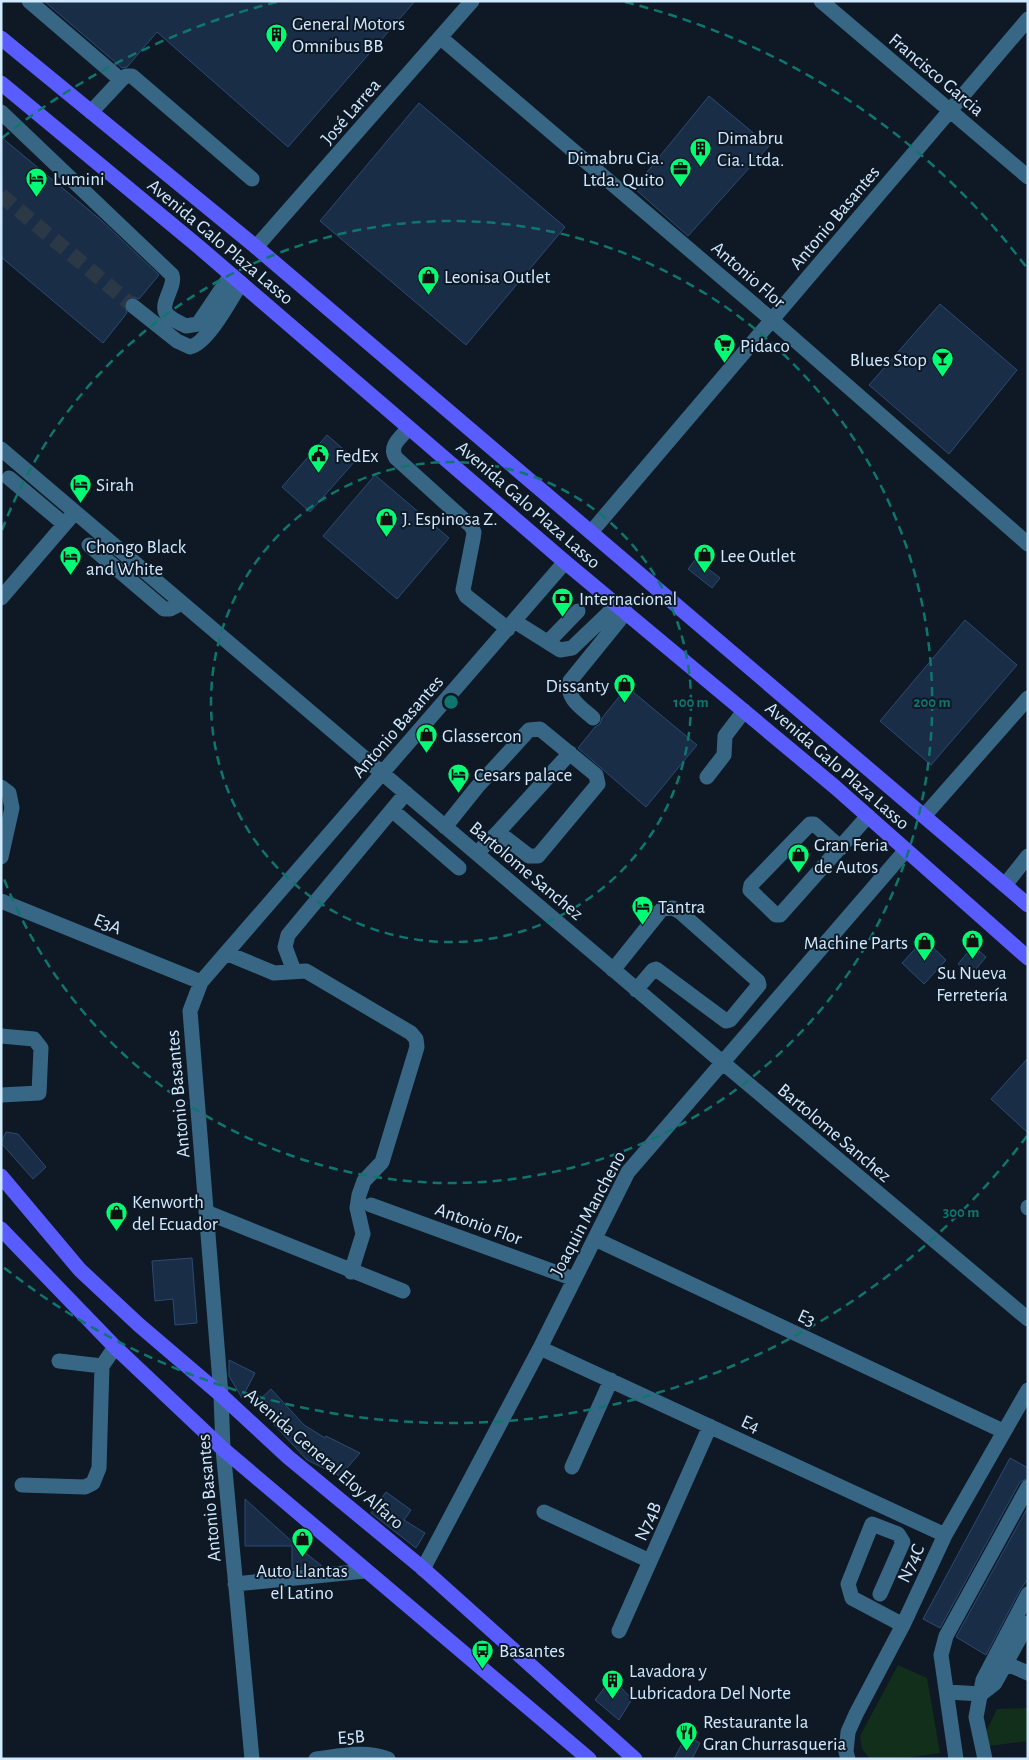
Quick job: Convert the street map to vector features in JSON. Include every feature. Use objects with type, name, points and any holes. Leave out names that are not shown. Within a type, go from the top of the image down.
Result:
[{"type":"main road","name":"Avenida Galo Plaza Lasso","points":[[1,38],[256,247],[592,531],[1027,904]]},
{"type":"main road","name":"Avenida Galo Plaza Lasso","points":[[1,83],[236,279],[565,562],[868,816],[1028,958]]},
{"type":"main road","name":"Avenida General Eloy Alfaro","points":[[1,1176],[80,1270],[139,1325],[221,1395],[288,1457],[423,1569],[635,1759]]},
{"type":"main road","points":[[1,1229],[115,1347],[223,1449],[365,1571],[590,1759]]},
{"type":"street","points":[[30,1],[121,80]]},
{"type":"street","name":"José Larrea","points":[[256,247],[472,1]]},
{"type":"street","name":"Francisco Garcia","points":[[821,1],[1028,177]]},
{"type":"street","name":"Antonio Basantes","points":[[592,531],[1028,19]]},
{"type":"street","name":"Antonio Flor","points":[[441,38],[772,320],[1028,544]]},
{"type":"street","points":[[91,112],[126,76],[138,79],[252,179]]},
{"type":"street","points":[[1,112],[172,274],[173,282],[165,308],[167,314],[186,326],[198,324],[236,279]]},
{"type":"street","points":[[133,306],[178,341],[190,347],[198,344],[220,316],[236,279]]},
{"type":"street","points":[[409,428],[392,452],[396,458],[471,526],[473,539],[462,590],[466,596],[511,625],[548,642],[560,650],[572,648],[621,609]]},
{"type":"street","name":"Bartolome Sanchez","points":[[1,449],[636,990],[1028,1319]]},
{"type":"street","points":[[25,469],[5,482],[64,524]]},
{"type":"street","points":[[1,598],[75,512]]},
{"type":"street","points":[[89,545],[164,609],[170,610],[182,603]]},
{"type":"street","name":"Antonio Basantes","points":[[252,1759],[223,1449],[221,1395],[190,1011],[201,982],[565,562]]},
{"type":"street","points":[[593,718],[572,698],[568,687],[621,609]]},
{"type":"street","points":[[548,642],[578,611]]},
{"type":"street","points":[[924,815],[1028,698]]},
{"type":"street","points":[[707,777],[724,756],[725,736],[744,711]]},
{"type":"street","points":[[445,827],[477,787],[529,730],[540,729],[596,775],[598,784],[538,856],[529,856],[498,832]]},
{"type":"street","points":[[477,853],[570,753]]},
{"type":"street","points":[[1,787],[9,793],[12,808],[1,857]]},
{"type":"street","points":[[294,971],[284,948],[288,935],[406,793]]},
{"type":"street","points":[[392,810],[459,868]]},
{"type":"street","points":[[841,848],[814,824],[810,824],[751,885],[750,890],[776,915],[780,915],[841,848],[868,816]]},
{"type":"street","name":"Joaquin Mancheno","points":[[423,1569],[540,1348],[628,1172],[906,850]]},
{"type":"street","points":[[1005,885],[1028,856]]},
{"type":"street","name":"E3A","points":[[1,901],[201,982]]},
{"type":"street","points":[[613,970],[662,909],[673,908],[690,919],[758,981],[759,985],[730,1020],[726,1022],[656,969],[636,990]]},
{"type":"street","points":[[226,953],[274,973],[306,971],[411,1033],[416,1039],[417,1047],[382,1162],[364,1181],[359,1195],[358,1208],[363,1234],[351,1272]]},
{"type":"street","points":[[1,1036],[34,1039],[42,1048],[38,1093],[1,1095]]},
{"type":"street","name":"Antonio Flor","points":[[371,1205],[574,1279]]},
{"type":"street","points":[[206,1212],[351,1272],[403,1291]]},
{"type":"street","name":"E3","points":[[595,1239],[1003,1431]]},
{"type":"street","points":[[22,1485],[85,1487],[93,1483],[100,1468],[102,1366],[115,1347]]},
{"type":"street","name":"E4","points":[[540,1348],[945,1535]]},
{"type":"street","points":[[59,1361],[102,1366]]},
{"type":"street","points":[[572,1467],[611,1380]]},
{"type":"street","name":"N74C","points":[[848,1759],[846,1752],[848,1732],[903,1625],[945,1535],[1028,1390]]},
{"type":"street","name":"N74B","points":[[619,1631],[710,1426]]},
{"type":"street","points":[[956,1759],[948,1692],[943,1678],[941,1655],[946,1636],[1028,1487]]},
{"type":"street","points":[[544,1512],[650,1561]]},
{"type":"street","points":[[880,1594],[903,1542],[898,1534],[872,1524],[848,1584],[849,1591],[852,1598],[903,1625]]},
{"type":"street","points":[[235,1584],[365,1571]]},
{"type":"street","points":[[985,1759],[976,1717],[985,1673],[1028,1594]]},
{"type":"street","points":[[948,1692],[981,1694],[996,1683],[1028,1624]]},
{"type":"street","points":[[1007,1664],[1028,1673]]},
{"type":"street","name":"E5B","points":[[316,1759],[362,1754],[376,1754],[388,1759]]},
{"type":"green space","points":[[898,1665],[927,1678],[940,1753],[899,1759],[870,1759],[862,1749],[860,1736]]},
{"type":"green space","points":[[1028,1708],[1028,1741],[989,1746],[984,1736],[997,1709]]},
{"type":"building","name":"General Motors Omnibus BB","points":[[44,1],[415,1],[288,147],[157,32],[127,67],[122,68]]},
{"type":"building","name":"Dimabru Cia. Ltda.","points":[[709,96],[769,146],[688,236],[634,188]]},
{"type":"building","points":[[419,103],[565,227],[466,345],[320,221]]},
{"type":"building","name":"Lumini","points":[[1,137],[101,220],[159,275],[139,299],[134,297],[126,300],[124,305],[127,313],[103,343],[1,257]]},
{"type":"building","name":"Blues Stop","points":[[940,304],[1017,370],[949,454],[869,385]]},
{"type":"building","name":"FedEx","points":[[327,435],[356,460],[310,512],[282,487]]},
{"type":"building","name":"J. Espinosa Z.","points":[[375,475],[449,538],[397,599],[323,536]]},
{"type":"building","name":"Lee Outlet","points":[[696,559],[720,578],[712,588],[688,569]]},
{"type":"building","points":[[965,620],[1017,665],[931,765],[880,721]]},
{"type":"building","points":[[627,687],[697,745],[646,807],[578,748],[595,727],[600,724],[602,718]]},
{"type":"building","name":"Machine Parts","points":[[924,939],[946,960],[924,984],[902,963]]},
{"type":"building","name":"Su Nueva Ferretería","points":[[973,946],[986,957],[971,975],[958,964]]},
{"type":"building","points":[[1028,1058],[1028,1133],[991,1099]]},
{"type":"building","points":[[6,1132],[18,1134],[46,1167],[33,1179],[1,1143]]},
{"type":"building","points":[[192,1258],[197,1323],[175,1325],[173,1299],[155,1301],[152,1261]]},
{"type":"building","points":[[229,1360],[255,1373],[242,1398],[229,1376]]},
{"type":"building","points":[[271,1389],[304,1425],[325,1438],[326,1436],[360,1453],[340,1476],[307,1460],[255,1404]]},
{"type":"building","points":[[1010,1458],[1028,1468],[1028,1478],[1020,1482],[940,1628],[923,1619]]},
{"type":"building","points":[[386,1492],[411,1510],[404,1520],[425,1533],[416,1548],[371,1513]]},
{"type":"building","points":[[245,1499],[322,1566],[292,1569],[292,1546],[245,1546]]},
{"type":"building","points":[[1028,1507],[1028,1579],[1020,1590],[986,1655],[956,1637]]},
{"type":"building","name":"Lavadora y Lubricadora Del Norte","points":[[612,1678],[632,1699],[619,1720],[595,1700]]},
{"type":"building","name":"Restaurante la Gran Churrasqueria","points":[[686,1736],[700,1743],[692,1759],[674,1759]]},
{"type":"tunnel","points":[[1,195],[133,306]]},
{"type":"place","name":"General Motors Omnibus BB","points":[[276,53]]},
{"type":"place","name":"Dimabru Cia. Ltda.","points":[[701,167]]},
{"type":"place","name":"Dimabru Cia. Ltda. Quito","points":[[680,187]]},
{"type":"place","name":"Lumini","points":[[37,197]]},
{"type":"place","name":"Leonisa Outlet","points":[[428,295]]},
{"type":"place","name":"Pidaco","points":[[724,364]]},
{"type":"place","name":"Blues Stop","points":[[943,378]]},
{"type":"place","name":"FedEx","points":[[319,474]]},
{"type":"place","name":"Sirah","points":[[80,503]]},
{"type":"place","name":"J. Espinosa Z.","points":[[386,537]]},
{"type":"place","name":"Lee Outlet","points":[[704,574]]},
{"type":"place","name":"Chongo Black and White","points":[[70,576]]},
{"type":"place","name":"Internacional","points":[[563,617]]},
{"type":"place","name":"Dissanty","points":[[625,704]]},
{"type":"place","name":"Glassercon","points":[[426,754]]},
{"type":"place","name":"Cesars palace","points":[[458,793]]},
{"type":"place","name":"Gran Feria de Autos","points":[[798,874]]},
{"type":"place","name":"Tantra","points":[[642,925]]},
{"type":"place","name":"Su Nueva Ferretería","points":[[972,960]]},
{"type":"place","name":"Machine Parts","points":[[924,961]]},
{"type":"place","name":"Kenworth del Ecuador","points":[[116,1231]]},
{"type":"place","name":"Auto Llantas el Latino","points":[[302,1558]]},
{"type":"place","name":"Basantes","points":[[483,1669]]},
{"type":"place","name":"Lavadora y Lubricadora Del Norte","points":[[613,1700]]},
{"type":"place","name":"Restaurante la Gran Churrasqueria","points":[[687,1751]]}]
